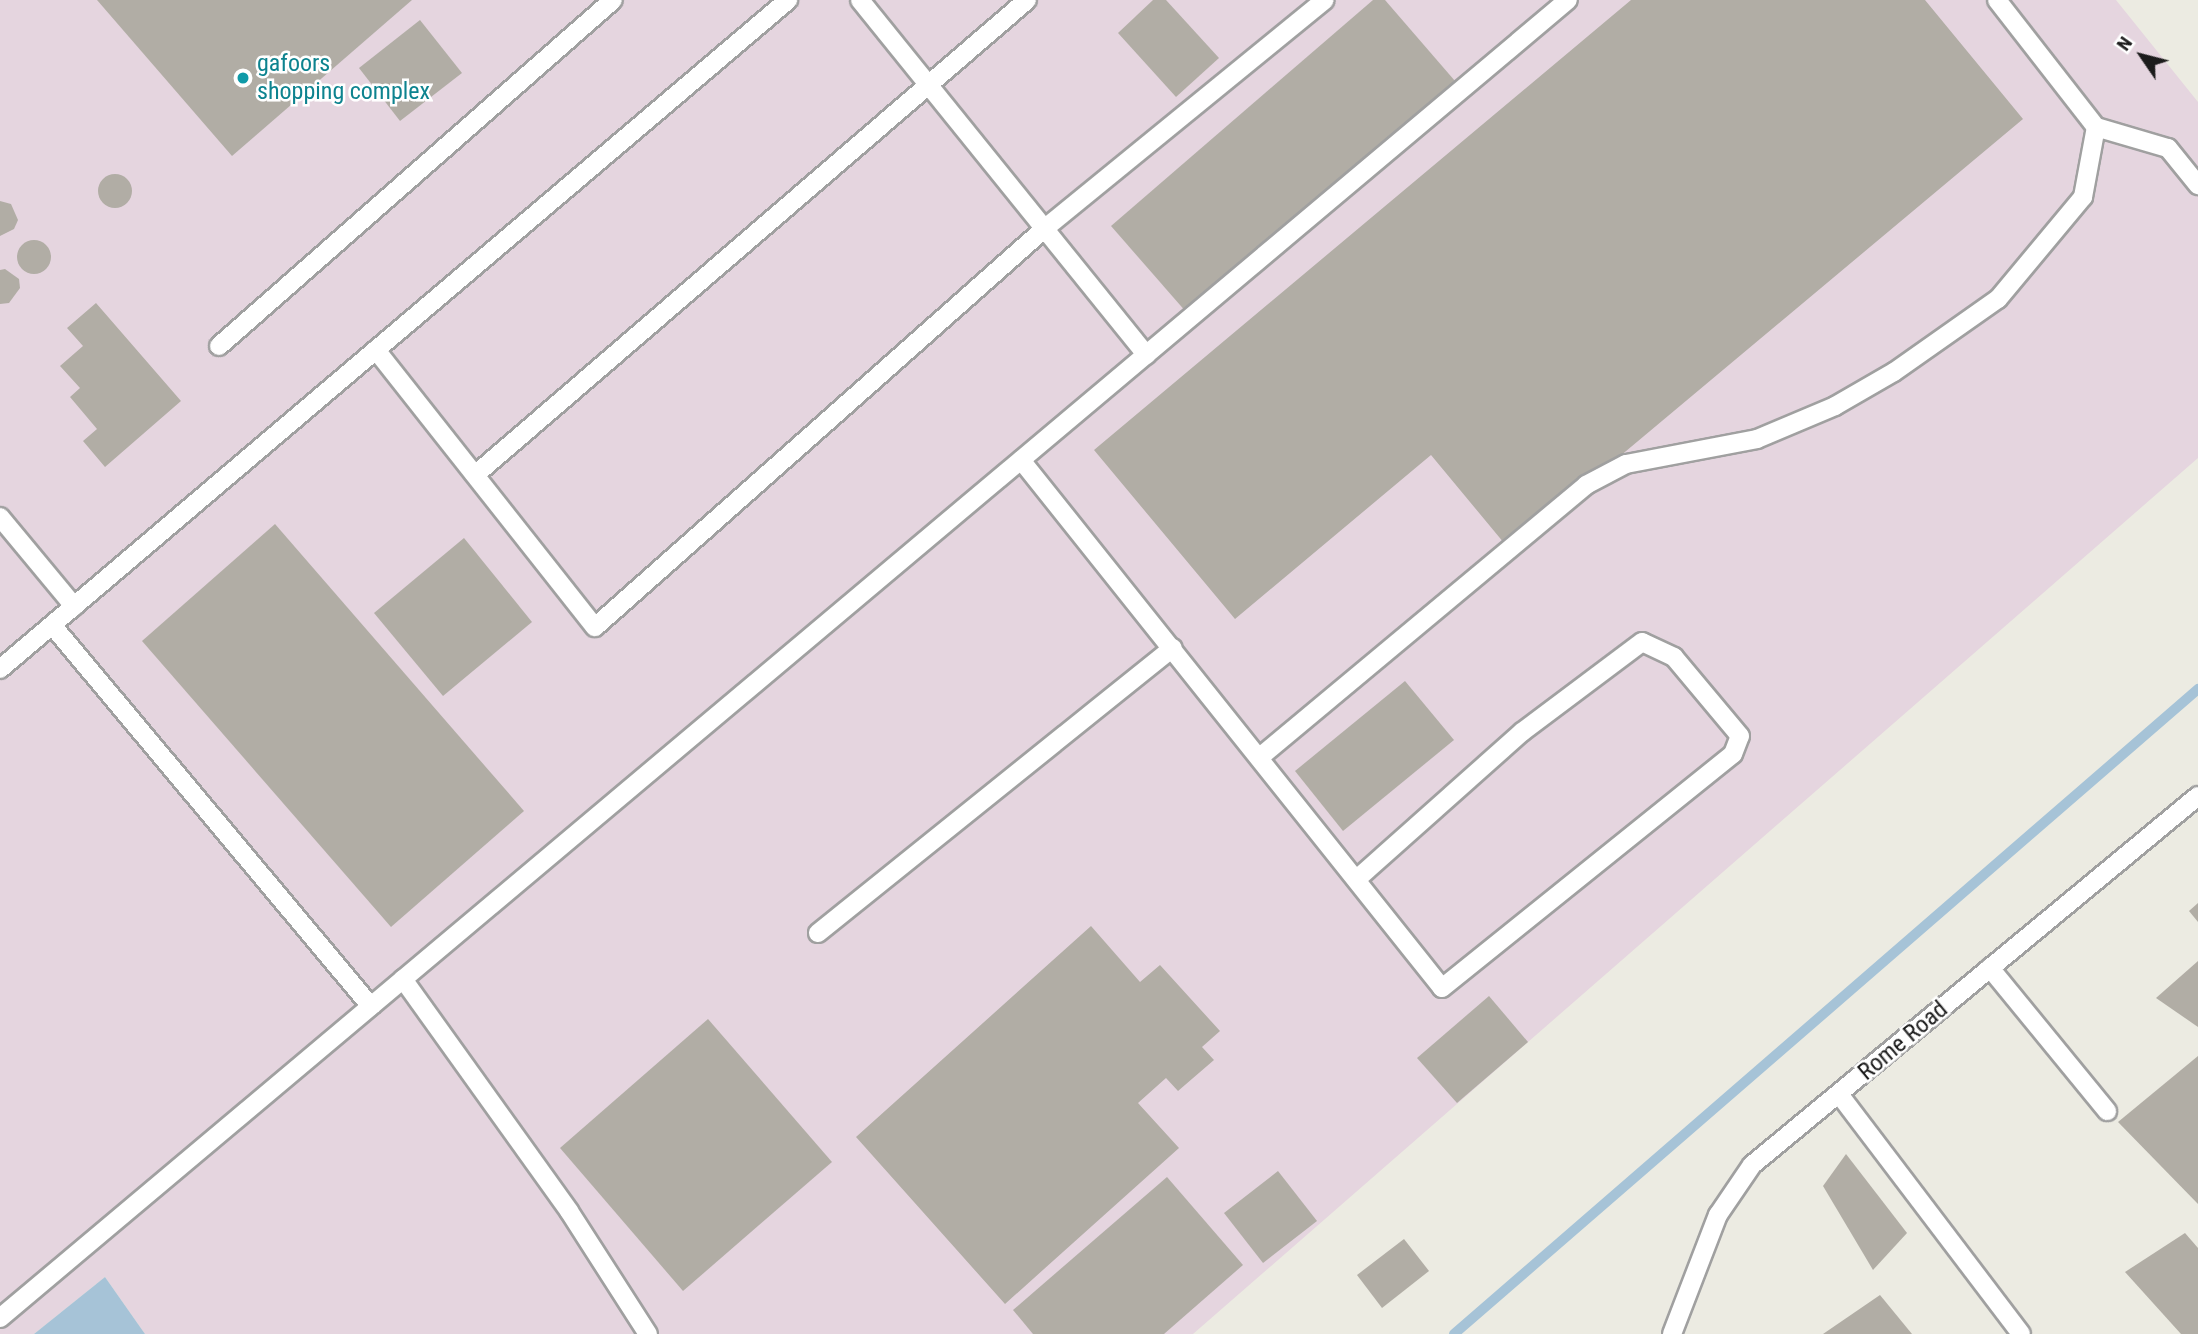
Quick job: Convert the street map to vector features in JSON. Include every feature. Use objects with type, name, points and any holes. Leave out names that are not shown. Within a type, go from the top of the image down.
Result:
[{"type":"lane","points":[[219,346],[613,0]]},
{"type":"lane","points":[[0,669],[788,0]]},
{"type":"lane","points":[[860,0],[1146,355]]},
{"type":"lane","points":[[475,475],[1027,0]]},
{"type":"lane","points":[[376,350],[595,627],[1044,229],[1325,0]]},
{"type":"lane","points":[[0,1318],[1568,0]]},
{"type":"lane","points":[[1997,0],[2096,127],[2168,148],[2198,185]]},
{"type":"lane","points":[[1260,757],[1586,485],[1626,464],[1757,439],[1835,406],[1894,372],[1998,299],[2082,197],[2096,127]]},
{"type":"lane","points":[[1021,460],[1358,878],[1442,988],[1733,754],[1740,736],[1674,657],[1642,642],[1522,732],[1358,878]]},
{"type":"lane","points":[[0,517],[74,606]]},
{"type":"lane","points":[[52,625],[371,1006]]},
{"type":"lane","points":[[818,933],[1172,648]]},
{"type":"lane","name":"Rome Road","points":[[1672,1334],[1718,1215],[1752,1165],[2198,796]]},
{"type":"lane","points":[[1990,968],[2107,1111]]},
{"type":"lane","points":[[403,979],[569,1212],[648,1334]]},
{"type":"lane","points":[[1839,1094],[2021,1334]]},
{"type":"shaded area","points":[[0,0],[2116,0],[2198,102],[2198,458],[1193,1334],[145,1334],[105,1277],[34,1334],[0,1334]]},
{"type":"water","points":[[105,1277],[145,1334],[34,1334]]},
{"type":"building","name":"gafoors shopping complex","points":[[97,0],[412,0],[232,156]]},
{"type":"building","points":[[1153,0],[1166,0],[1219,58],[1176,97],[1118,33]]},
{"type":"building","points":[[1373,0],[1385,0],[1455,81],[1187,313],[1111,226]]},
{"type":"building","points":[[1631,0],[1925,0],[2023,119],[1509,549],[1431,455],[1235,619],[1094,450]]},
{"type":"building","points":[[420,20],[462,73],[400,121],[359,68]]},
{"type":"building","points":[[115,174],[127,179],[132,191],[127,203],[115,208],[103,203],[98,191],[103,179]]},
{"type":"building","points":[[0,201],[11,204],[18,220],[14,229],[0,236]]},
{"type":"building","points":[[34,240],[46,245],[51,257],[46,269],[34,274],[22,269],[17,257],[22,245]]},
{"type":"building","points":[[5,269],[19,279],[20,288],[9,303],[0,304],[0,270]]},
{"type":"building","points":[[96,303],[181,401],[105,467],[83,441],[97,429],[70,397],[80,388],[60,366],[83,346],[67,328]]},
{"type":"building","points":[[275,524],[524,811],[391,927],[142,641]]},
{"type":"building","points":[[464,538],[532,622],[443,696],[374,613]]},
{"type":"building","points":[[1405,681],[1454,740],[1343,831],[1295,771]]},
{"type":"building","points":[[2198,903],[2198,922],[2189,911]]},
{"type":"building","points":[[1091,926],[1140,982],[1160,965],[1220,1031],[1202,1047],[1214,1060],[1178,1091],[1166,1078],[1138,1103],[1179,1148],[1005,1304],[856,1137]]},
{"type":"building","points":[[2198,961],[2198,1027],[2156,998]]},
{"type":"building","points":[[1489,996],[1528,1042],[1457,1103],[1417,1058]]},
{"type":"building","points":[[708,1019],[832,1162],[683,1291],[560,1148]]},
{"type":"building","points":[[2198,1056],[2198,1204],[2118,1122]]},
{"type":"building","points":[[1846,1154],[1907,1233],[1873,1270],[1823,1186]]},
{"type":"building","points":[[1278,1171],[1317,1221],[1263,1263],[1224,1213]]},
{"type":"building","points":[[1167,1177],[1243,1265],[1164,1334],[1033,1334],[1013,1310]]},
{"type":"building","points":[[2185,1233],[2198,1248],[2198,1334],[2181,1334],[2125,1272]]},
{"type":"building","points":[[1404,1239],[1429,1271],[1382,1308],[1357,1275]]},
{"type":"building","points":[[1880,1295],[1912,1334],[1823,1334]]},
{"type":"waterway","points":[[1454,1334],[2198,689]]},
{"type":"place","name":"gafoors shopping complex","points":[[243,78]]}]
